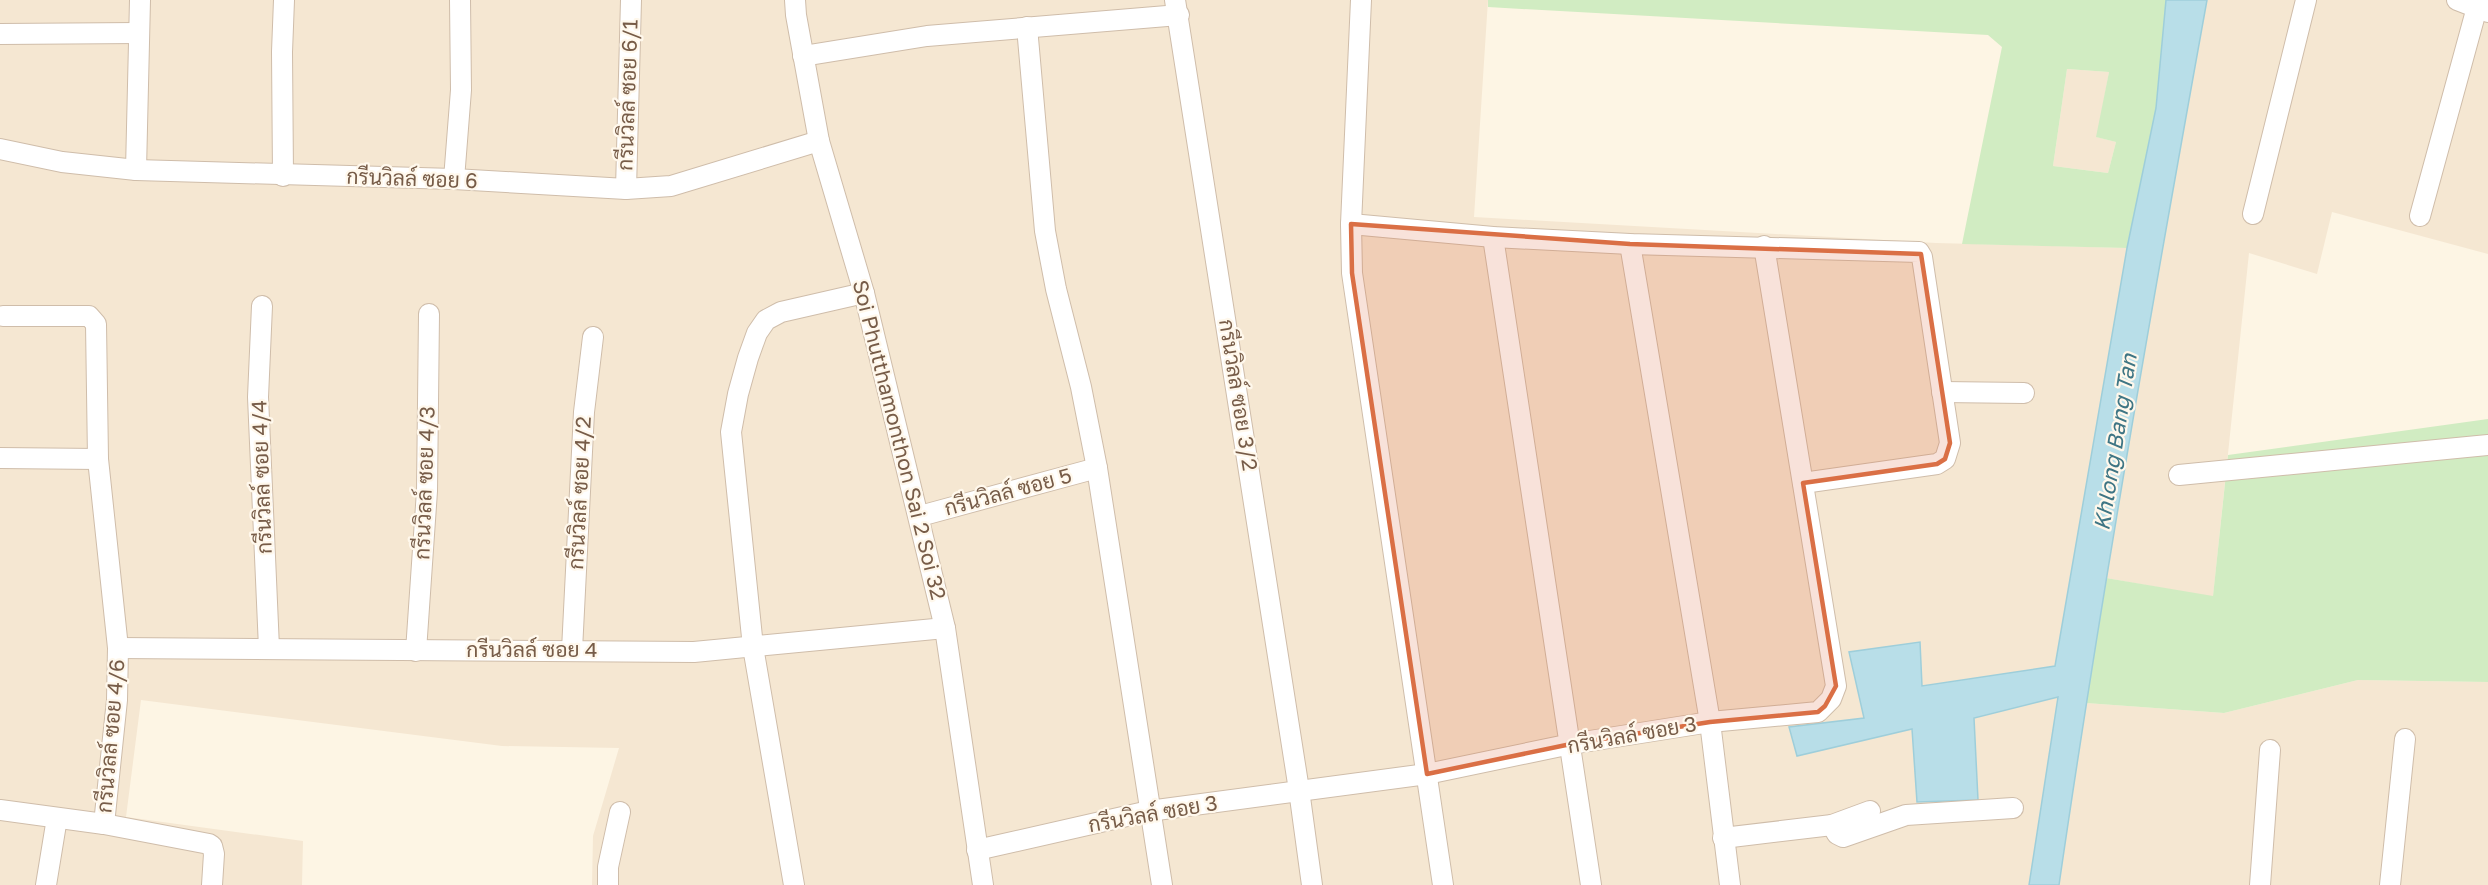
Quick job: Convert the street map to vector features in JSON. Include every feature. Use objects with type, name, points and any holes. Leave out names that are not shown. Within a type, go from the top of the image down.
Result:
[{"type":"street","points":[[136,170],[140,0]]},
{"type":"street","points":[[283,176],[284,0]]},
{"type":"street","points":[[454,179],[461,90],[460,0]]},
{"type":"street","name":"กรีนวิลล์ ซอย 6/1","points":[[626,189],[631,0]]},
{"type":"street","name":"Soi Phutthamonthon Sai 2 Soi 32","points":[[795,0],[819,141],[864,292],[945,627],[983,885]]},
{"type":"street","points":[[1361,0],[1351,224],[1352,273],[1443,885]]},
{"type":"street","points":[[2253,214],[2306,0]]},
{"type":"street","points":[[2420,216],[2481,6],[2457,0]]},
{"type":"street","points":[[803,56],[927,36],[1028,27],[1177,7]]},
{"type":"street","name":"กรีนวิลล์ ซอย 3/2","points":[[1177,7],[1312,885]]},
{"type":"street","points":[[1028,27],[1045,231],[1056,289],[1082,387],[1097,468],[1162,885]]},
{"type":"street","points":[[0,34],[139,33]]},
{"type":"street","name":"กรีนวิลล์ ซอย 6","points":[[0,149],[62,162],[136,170],[283,176],[454,179],[626,189],[670,186],[819,141]]},
{"type":"street","points":[[1351,224],[1493,237],[1630,244],[1919,252],[1922,257],[1950,443],[1941,462],[1803,483]]},
{"type":"street","points":[[1493,237],[1591,885]]},
{"type":"street","points":[[1630,244],[1710,722],[1730,885]]},
{"type":"street","name":"กรีนวิลล์ ซอย 3","points":[[977,850],[1149,811],[1427,774],[1571,744],[1710,722],[1818,711],[1831,699],[1836,686],[1764,246]]},
{"type":"street","points":[[794,885],[753,648],[731,432],[748,358],[757,333],[766,320],[781,312],[864,292]]},
{"type":"street","name":"กรีนวิลล์ ซอย 4/4","points":[[262,306],[258,398],[269,648]]},
{"type":"street","name":"กรีนวิลล์ ซอย 4/3","points":[[416,651],[427,491],[429,315]]},
{"type":"street","name":"กรีนวิลล์ ซอย 4/6","points":[[3,316],[84,316],[93,319],[96,324],[98,459],[118,648],[117,699],[104,824]]},
{"type":"street","name":"กรีนวิลล์ ซอย 4/2","points":[[572,650],[584,412],[593,337]]},
{"type":"street","points":[[1942,392],[2024,393]]},
{"type":"street","points":[[2179,475],[2488,445]]},
{"type":"street","points":[[0,458],[98,459]]},
{"type":"street","name":"กรีนวิลล์ ซอย 5","points":[[920,516],[1097,468]]},
{"type":"street","name":"กรีนวิลล์ ซอย 4","points":[[118,648],[694,652],[753,648],[945,627]]},
{"type":"street","points":[[2391,885],[2405,739]]},
{"type":"street","points":[[2260,885],[2271,750]]},
{"type":"street","points":[[1832,825],[1837,834],[1843,837],[1906,815],[2013,808]]},
{"type":"street","points":[[0,810],[104,824],[209,844],[214,850],[212,885]]},
{"type":"street","points":[[1723,837],[1832,825],[1870,811]]},
{"type":"street","points":[[608,885],[608,867],[620,812]]},
{"type":"street","points":[[46,885],[57,818]]},
{"type":"highlighted area","points":[[1351,224],[1630,244],[1921,254],[1950,443],[1945,459],[1937,464],[1803,483],[1836,686],[1825,706],[1818,712],[1710,722],[1571,744],[1427,774],[1352,273]]},
{"type":"shaded area","points":[[0,0],[1488,0],[1474,217],[1936,243],[2127,248],[2055,666],[1921,686],[1850,652],[1864,718],[1790,727],[1797,756],[1913,729],[1978,800],[1974,718],[2058,697],[2029,885],[592,885],[593,836],[619,748],[502,746],[141,700],[126,817],[303,841],[302,885],[0,885]]},
{"type":"shaded area","points":[[2207,0],[2488,0],[2488,254],[2332,212],[2317,274],[2249,253],[2213,597],[2106,578],[2165,226]]},
{"type":"shaded area","points":[[2067,69],[2109,72],[2097,137],[2116,142],[2108,173],[2053,166]]},
{"type":"shaded area","points":[[2358,680],[2488,682],[2488,885],[2059,885],[2086,703],[2224,713]]},
{"type":"green space","points":[[1488,0],[2166,0],[2156,108],[2127,248],[1962,244],[2002,47],[1988,35],[1488,7]],"holes":[[[2067,69],[2109,72],[2096,137],[2116,142],[2108,173],[2053,166]]]},
{"type":"green space","points":[[2488,419],[2488,682],[2358,680],[2224,713],[2086,703],[2106,578],[2213,596],[2228,455]]},
{"type":"water","name":"Khlong Bang Tan","points":[[2166,0],[2207,0],[2129,442],[2059,885],[2029,885],[2058,697],[1974,718],[1978,800],[1917,802],[1912,729],[1797,756],[1789,727],[1864,718],[1849,652],[1920,642],[1922,686],[2055,666],[2127,248],[2156,108]]}]
